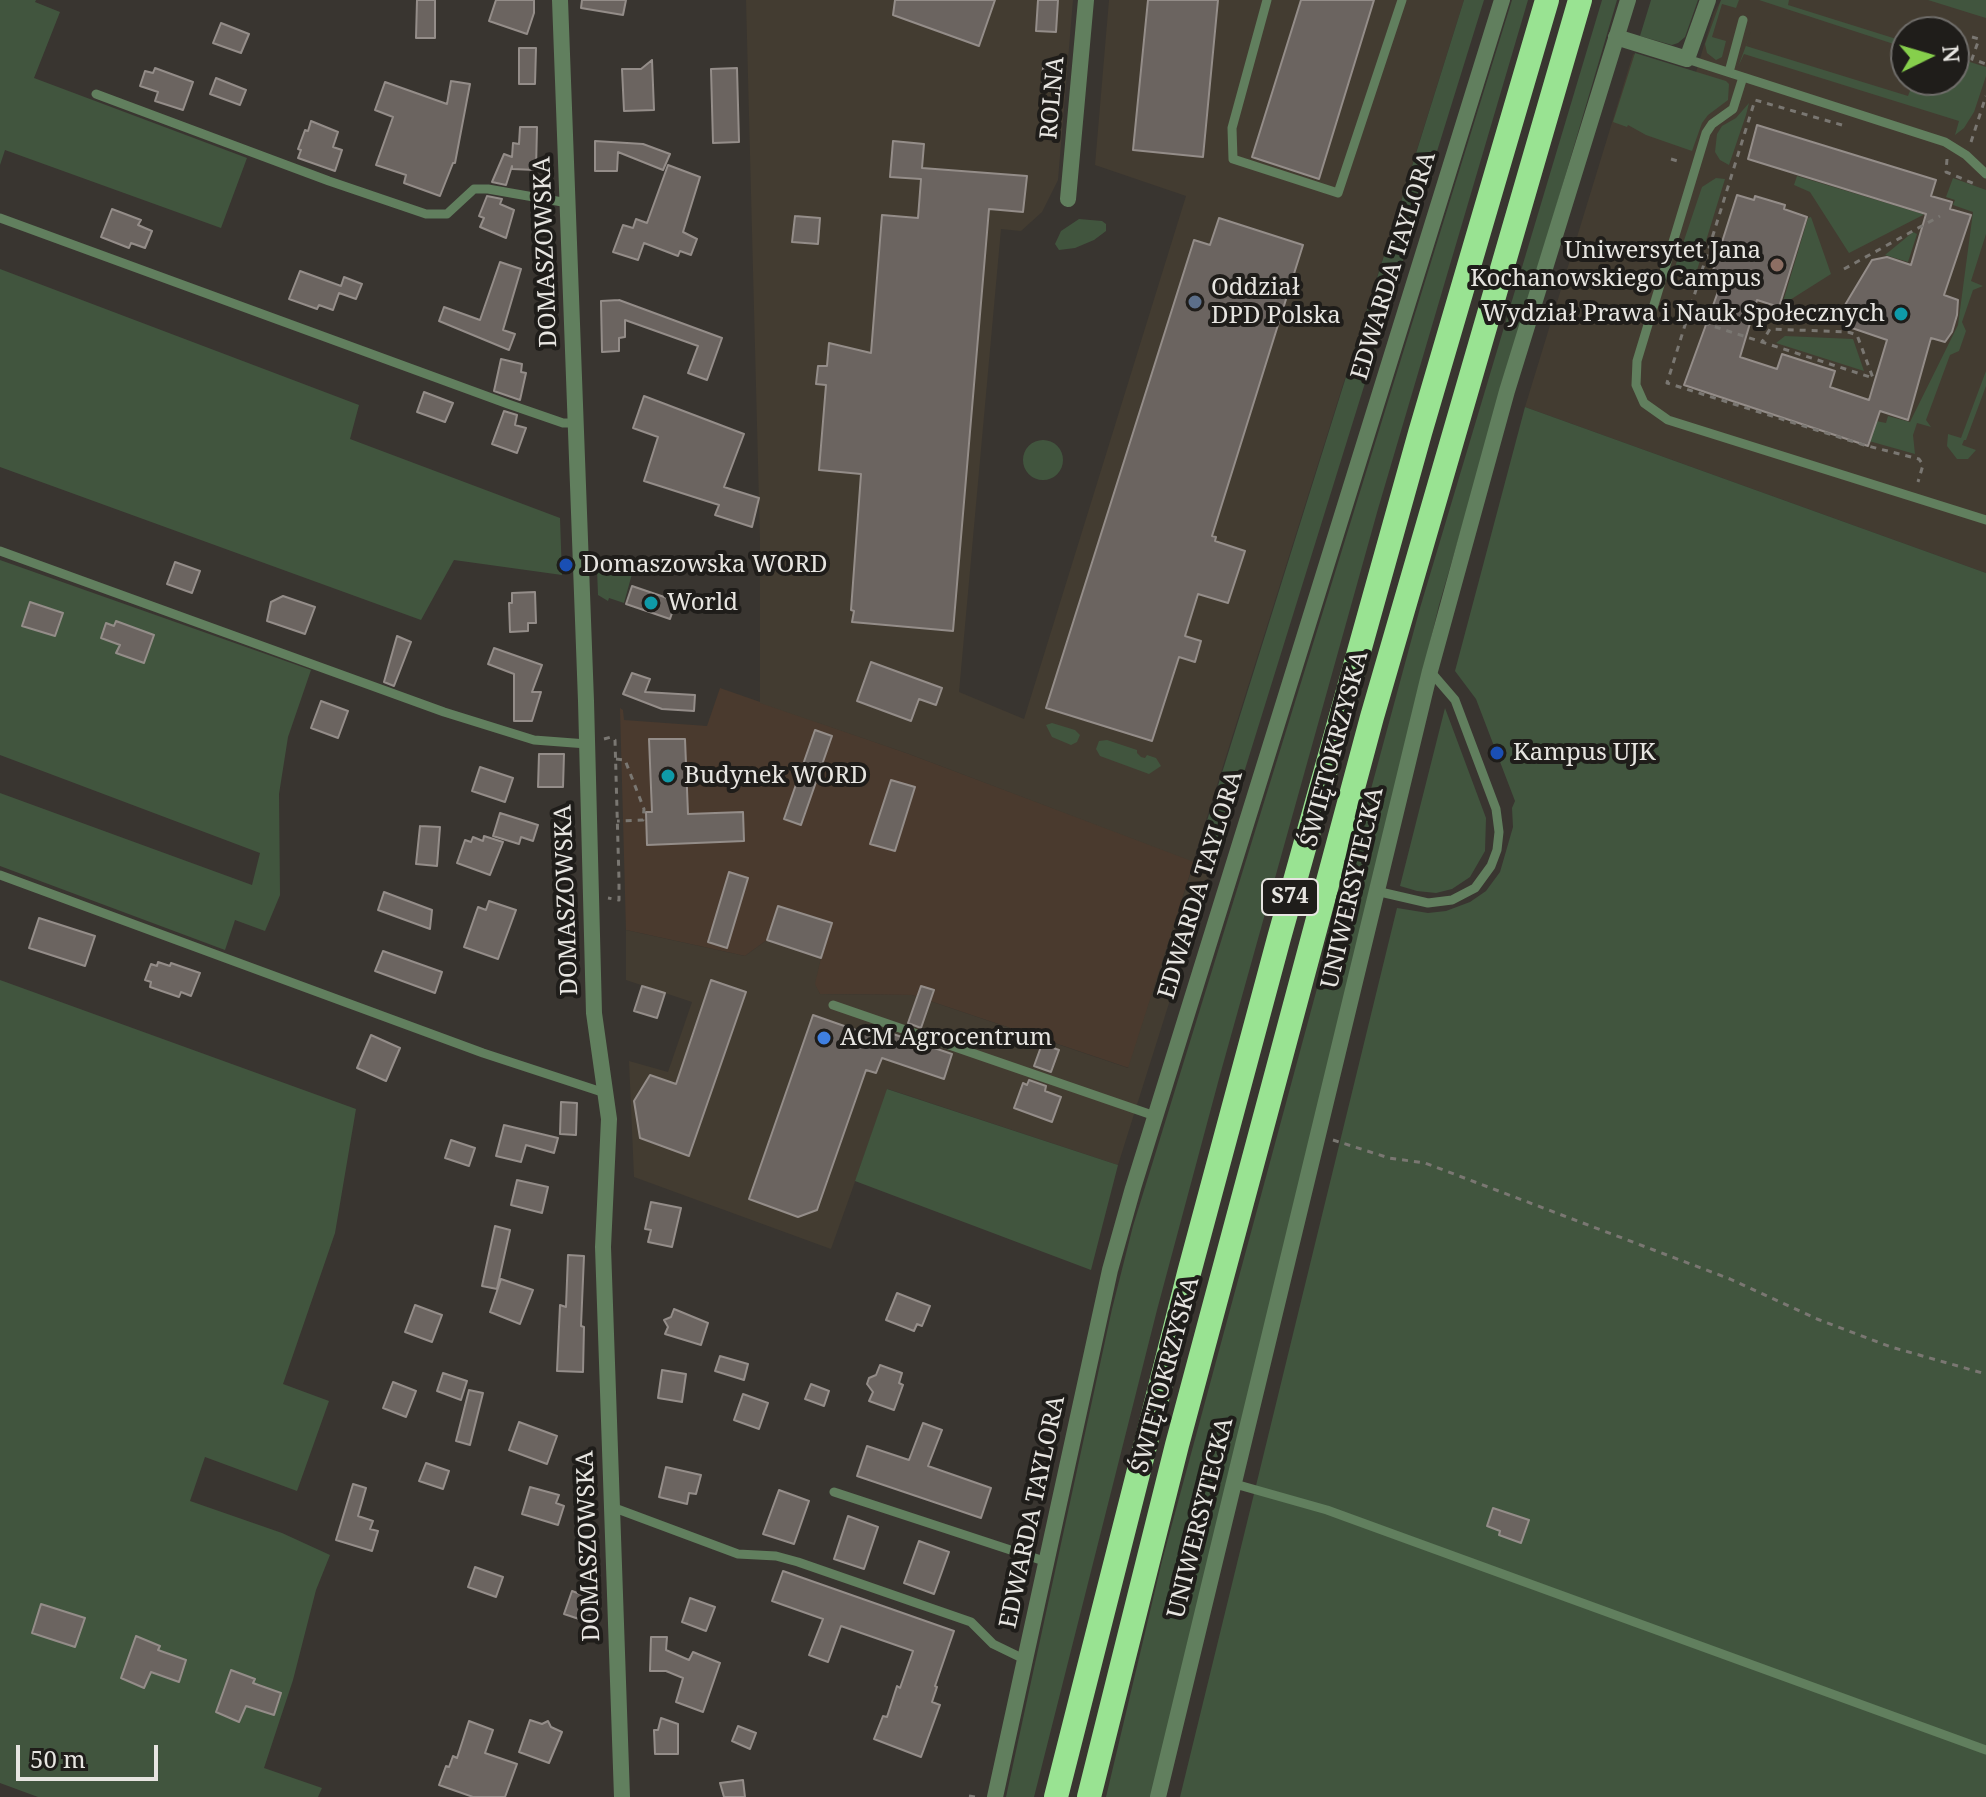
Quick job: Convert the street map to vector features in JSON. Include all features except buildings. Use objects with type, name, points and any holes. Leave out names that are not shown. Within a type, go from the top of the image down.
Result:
[{"type":"highway","name":"ŚWIĘTOKRZYSKA","points":[[1056,1797],[1189,1273],[1279,938],[1400,503],[1547,0]]},
{"type":"highway","name":"ŚWIĘTOKRZYSKA","points":[[1089,1797],[1185,1415],[1368,732],[1580,0]]},
{"type":"street","name":"DOMASZOWSKA","points":[[560,0],[576,423],[594,742],[594,1013],[609,1136],[603,1262],[622,1797]]},
{"type":"street","name":"ROLNA","points":[[1068,199],[1086,0]]},
{"type":"street","name":"EDWARDA TAYLORA","points":[[995,1797],[1110,1270],[1155,1116],[1502,0]]},
{"type":"street","name":"UNIWERSYTECKA","points":[[1158,1797],[1430,671],[1507,391],[1628,0]]},
{"type":"street","points":[[1616,37],[1687,59],[1708,0]]},
{"type":"lane","points":[[1267,0],[1232,128],[1233,159],[1338,193],[1402,0]]},
{"type":"lane","points":[[1729,72],[1743,20]]},
{"type":"lane","points":[[1687,59],[1945,142],[1966,155],[1986,174]]},
{"type":"lane","points":[[1743,77],[1733,109],[1712,124],[1706,133],[1637,361],[1636,385],[1644,403],[1668,420],[1986,520]]},
{"type":"lane","points":[[96,94],[426,214],[447,214],[474,189],[568,203]]},
{"type":"lane","points":[[0,218],[439,380],[563,423],[576,423]]},
{"type":"lane","points":[[0,551],[467,719],[534,740],[594,742]]},
{"type":"lane","points":[[1376,891],[1428,903],[1452,900],[1475,888],[1491,866],[1497,850],[1499,820],[1492,796],[1455,700],[1430,671]]},
{"type":"lane","points":[[0,875],[483,1053],[605,1093]]},
{"type":"lane","points":[[833,1005],[1155,1116]]},
{"type":"lane","points":[[1235,1484],[1327,1510],[1986,1750]]},
{"type":"lane","points":[[834,1492],[1047,1562]]},
{"type":"lane","points":[[612,1507],[738,1554],[776,1556],[798,1562],[971,1622],[993,1644],[1026,1660]]},
{"type":"path","points":[[1972,37],[1979,39],[1972,59],[1986,64]]},
{"type":"path","points":[[1966,155],[1986,96]]},
{"type":"path","points":[[1851,128],[1755,100],[1667,383],[1864,445],[1919,459],[1923,465],[1913,497]]},
{"type":"path","points":[[1945,157],[1946,172],[1978,185]]},
{"type":"path","points":[[1844,269],[1940,216]]},
{"type":"path","points":[[1688,312],[1701,315],[1700,322],[1873,378],[1857,335],[1848,332],[1770,329],[1762,342]]},
{"type":"path","points":[[594,742],[611,737],[615,740],[619,900],[605,898]]},
{"type":"path","points":[[616,759],[625,760],[644,809],[643,820],[617,821]]},
{"type":"path","points":[[1318,1136],[1389,1158],[1425,1163],[1730,1279],[1817,1319],[1891,1347],[1986,1374]]},
{"type":"path","points":[[969,1796],[975,1797]]},
{"type":"shaded area","points":[[746,0],[1073,0],[1058,180],[1042,212],[1021,231],[1001,229],[959,692],[1024,719],[1186,196],[1095,165],[1109,0],[1464,0],[1195,855],[1211,870],[1118,1165],[888,1089],[831,1249],[634,1177],[629,1061],[668,1072],[692,1002],[626,980],[626,930],[745,956],[767,940],[821,958],[815,984],[820,994],[912,995],[1128,1068],[1194,862],[909,754],[760,703],[760,541]]},
{"type":"shaded area","name":"Uniwersytet Jana Kochanowskiego Campus","points":[[1721,0],[1986,0],[1986,573],[1525,407],[1633,54],[1696,72],[1714,12]]},
{"type":"shaded area","points":[[720,688],[909,754],[1194,861],[1129,1068],[912,995],[820,994],[814,984],[821,957],[767,940],[745,956],[626,930],[620,708],[624,720],[707,726]]},
{"type":"green space","points":[[0,0],[36,0],[60,12],[34,78],[247,158],[221,228],[5,150],[0,165]]},
{"type":"green space","points":[[1464,0],[1484,0],[1219,853],[1213,853],[1201,840]]},
{"type":"green space","points":[[1512,0],[1528,0],[1378,509],[1220,1075],[1034,1797],[1006,1797],[1112,1309],[1133,1226]]},
{"type":"green space","points":[[1602,0],[1617,0],[1439,605],[1152,1797],[1106,1797],[1162,1561],[1420,608]]},
{"type":"green space","points":[[1651,0],[1698,0],[1685,37],[1678,43],[1672,45],[1640,36]]},
{"type":"green space","points":[[1721,0],[1739,0],[1736,8],[1722,4],[1712,37],[1726,41],[1722,57],[1716,60],[1707,53],[1705,44]]},
{"type":"green space","points":[[1759,0],[1789,0],[1788,5],[1890,37],[1890,43]]},
{"type":"green space","points":[[1928,0],[1986,0],[1986,18],[1973,14]]},
{"type":"green space","points":[[1751,32],[1746,46],[1890,90],[1890,96],[1970,96],[1970,62],[1986,67],[1986,76],[1974,112],[1964,128],[1955,135],[1959,121],[1744,54],[1738,67]]},
{"type":"green space","points":[[1635,53],[1729,84],[1728,100],[1702,123],[1692,151],[1613,122]]},
{"type":"green space","points":[[1749,103],[1729,165],[1720,160],[1715,152],[1717,134]]},
{"type":"green space","points":[[1797,176],[1923,215],[1849,253],[1810,192],[1794,185]]},
{"type":"green space","points":[[1716,178],[1725,179],[1694,280],[1673,273],[1702,187]]},
{"type":"green space","points":[[1953,178],[1986,190],[1986,234],[1971,281],[1983,286],[1973,290],[1962,322],[1966,331],[1959,351],[1950,355],[1926,420],[1931,427],[1917,423],[1913,435],[1915,454],[1869,441],[1876,421],[1886,423],[1888,416],[1910,422],[1958,325],[1973,212],[1953,205],[1955,200],[1946,197]]},
{"type":"green space","points":[[1811,217],[1831,274],[1782,305],[1808,218]]},
{"type":"green space","points":[[1079,219],[1102,221],[1106,224],[1106,231],[1075,248],[1059,250],[1055,244],[1061,231]]},
{"type":"green space","points":[[1913,232],[1917,234],[1908,262],[1885,255]]},
{"type":"green space","points":[[0,269],[359,405],[350,439],[560,518],[562,575],[454,560],[421,620],[0,467]]},
{"type":"green space","points":[[1785,336],[1853,339],[1864,371],[1776,343]]},
{"type":"green space","points":[[1986,371],[1986,386],[1962,445],[1976,450],[1968,459],[1957,459],[1947,446],[1948,434],[1961,438]]},
{"type":"green space","points":[[1525,407],[1986,573],[1986,1797],[1180,1797],[1397,908],[1428,913],[1446,911],[1470,902],[1486,891],[1500,872],[1513,827],[1512,808],[1515,801],[1476,699],[1455,671]]},
{"type":"green space","points":[[1043,440],[1057,446],[1063,460],[1057,474],[1043,480],[1029,474],[1023,460],[1029,446]]},
{"type":"green space","points":[[0,560],[311,670],[288,737],[279,794],[280,895],[265,931],[235,920],[225,950],[0,866],[0,793],[252,885],[260,853],[0,755]]},
{"type":"green space","points":[[606,563],[626,566],[632,574],[624,603],[609,598],[608,601],[598,595],[597,569]]},
{"type":"green space","points":[[1445,708],[1486,818],[1485,851],[1470,877],[1452,889],[1436,893],[1400,886]]},
{"type":"green space","points":[[1052,723],[1075,730],[1080,735],[1077,742],[1071,745],[1052,737],[1046,725]]},
{"type":"green space","points":[[1107,740],[1137,750],[1141,757],[1156,758],[1161,766],[1149,774],[1100,756],[1096,749],[1099,741]]},
{"type":"green space","points":[[0,980],[356,1109],[335,1233],[283,1384],[329,1401],[297,1491],[205,1457],[190,1501],[282,1533],[330,1555],[316,1590],[293,1680],[264,1768],[322,1788],[318,1797],[38,1797],[0,1783]]},
{"type":"green space","points":[[887,1089],[1118,1165],[1091,1270],[855,1181]]},
{"type":"place","name":"Uniwersytet Jana Kochanowskiego Campus","points":[[1777,265]]},
{"type":"place","name":"Oddział DPD Polska","points":[[1195,302]]},
{"type":"place","name":"Wydział Prawa i Nauk Społecznych","points":[[1901,314]]},
{"type":"place","name":"Domaszowska WORD","points":[[566,565]]},
{"type":"place","name":"World","points":[[651,603]]},
{"type":"place","name":"Kampus UJK","points":[[1497,753]]},
{"type":"place","name":"Budynek WORD","points":[[668,776]]},
{"type":"place","name":"ACM Agrocentrum","points":[[824,1038]]}]
